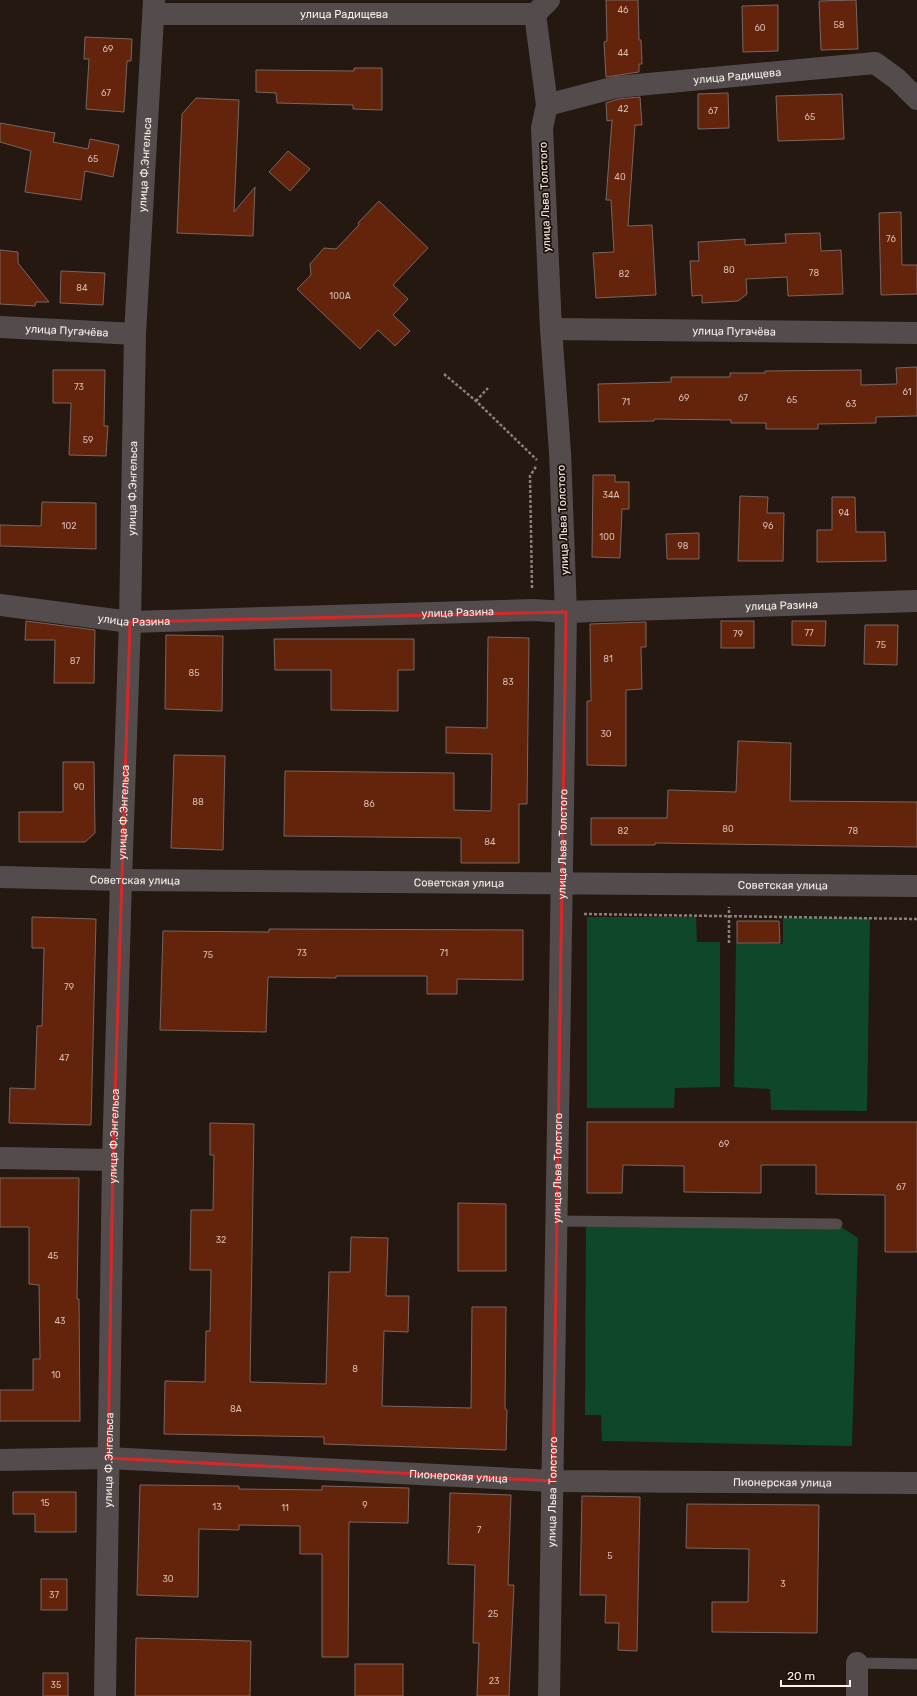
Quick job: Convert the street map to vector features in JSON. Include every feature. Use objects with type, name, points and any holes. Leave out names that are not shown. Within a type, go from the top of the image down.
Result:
[{"type":"street","name":"улица Радищева","points":[[154,7],[542,7]]},
{"type":"street","name":"улица Ф.Энгельса","points":[[104,1696],[113,1160],[130,622],[135,334],[154,7]]},
{"type":"street","name":"улица Льва Толстого","points":[[542,7],[547,104],[542,128],[550,329],[560,452],[566,612],[549,1696]]},
{"type":"street","name":"улица Радищева","points":[[547,104],[616,87],[875,63],[897,79],[917,98]]},
{"type":"street","name":"улица Пугачёва","points":[[0,327],[135,334]]},
{"type":"street","name":"улица Пугачёва","points":[[550,329],[917,333]]},
{"type":"street","name":"улица Разина","points":[[0,605],[130,622],[533,610],[566,612],[917,601]]},
{"type":"street","name":"Советская улица","points":[[0,877],[121,880],[917,886]]},
{"type":"street","points":[[0,1158],[113,1160]]},
{"type":"street","name":"Пионерская улица","points":[[0,1460],[108,1458],[553,1481],[917,1483]]},
{"type":"street","points":[[857,1663],[857,1696]]},
{"type":"lane","points":[[556,1221],[837,1224]]},
{"type":"lane","points":[[857,1663],[917,1664]]},
{"type":"path","points":[[444,374],[476,400],[539,462],[530,476],[533,610]]},
{"type":"path","points":[[476,400],[488,388]]},
{"type":"path","points":[[729,885],[729,943]]},
{"type":"path","points":[[561,914],[917,920]]},
{"type":"highlighted area","points":[[566,612],[553,1481],[108,1458],[113,1160],[130,622]]},
{"type":"green space","points":[[587,917],[696,917],[697,942],[720,942],[720,1087],[675,1088],[674,1108],[587,1108]]},
{"type":"green space","points":[[783,918],[870,918],[867,1111],[771,1110],[770,1089],[734,1087],[736,943],[783,944]]},
{"type":"green space","points":[[586,1221],[837,1224],[858,1238],[852,1446],[602,1441],[601,1415],[585,1415]]},
{"type":"building","points":[[606,0],[638,0],[639,40],[641,40],[642,64],[639,64],[639,72],[606,77],[604,42],[607,41]]},
{"type":"building","points":[[856,0],[858,49],[821,50],[819,1]]},
{"type":"building","points":[[778,5],[778,51],[743,52],[742,6]]},
{"type":"building","points":[[85,37],[132,39],[131,61],[127,61],[124,112],[86,109],[89,59],[84,59]]},
{"type":"building","points":[[354,68],[382,68],[382,110],[353,109],[353,105],[277,103],[276,93],[256,92],[256,70],[354,71]]},
{"type":"building","points":[[728,93],[729,128],[698,129],[698,94]]},
{"type":"building","points":[[842,94],[844,139],[778,141],[776,96]]},
{"type":"building","points":[[640,97],[642,125],[635,125],[628,226],[652,225],[656,295],[596,298],[593,253],[614,252],[611,200],[606,200],[612,120],[607,121],[606,103],[618,99]]},
{"type":"building","points":[[196,98],[239,100],[234,212],[255,187],[253,236],[177,233],[182,114]]},
{"type":"building","points":[[0,123],[55,133],[53,142],[88,149],[90,139],[119,145],[113,177],[85,171],[81,200],[25,192],[31,151],[0,142]]},
{"type":"building","points":[[288,151],[310,169],[290,191],[269,172]]},
{"type":"building","points":[[379,201],[428,248],[393,285],[408,299],[393,315],[410,331],[395,346],[378,330],[360,349],[297,289],[311,275],[310,264],[324,248],[336,249]]},
{"type":"building","points":[[901,212],[902,265],[917,265],[917,294],[881,295],[879,213]]},
{"type":"building","points":[[820,233],[821,251],[841,250],[843,294],[788,296],[787,277],[746,279],[747,294],[738,301],[702,303],[702,295],[692,296],[690,261],[699,261],[698,242],[745,239],[745,245],[786,243],[785,234]]},
{"type":"building","points":[[0,250],[18,252],[18,263],[49,302],[36,302],[35,306],[0,304]]},
{"type":"building","points":[[61,271],[105,273],[103,305],[60,303]]},
{"type":"building","points":[[917,367],[917,416],[876,417],[876,423],[818,424],[818,429],[766,429],[766,423],[731,423],[731,420],[654,419],[654,421],[599,422],[598,384],[671,382],[671,377],[730,377],[730,373],[765,373],[765,371],[861,370],[861,385],[897,384],[896,368]]},
{"type":"building","points":[[53,370],[105,370],[104,426],[108,426],[106,456],[69,455],[71,403],[53,403]]},
{"type":"building","points":[[593,475],[615,475],[615,482],[629,482],[629,509],[622,509],[620,558],[592,557]]},
{"type":"building","points":[[740,496],[768,497],[767,513],[784,513],[783,561],[738,561]]},
{"type":"building","points":[[832,497],[855,497],[856,532],[885,532],[886,561],[817,562],[817,530],[832,530]]},
{"type":"building","points":[[42,502],[96,503],[96,549],[0,546],[0,525],[41,526]]},
{"type":"building","points":[[699,533],[699,559],[667,559],[666,534]]},
{"type":"building","points":[[26,621],[95,630],[94,683],[54,683],[55,640],[25,640]]},
{"type":"building","points":[[721,621],[754,621],[754,648],[721,648]]},
{"type":"building","points":[[792,621],[826,621],[825,646],[792,645]]},
{"type":"building","points":[[646,622],[646,647],[641,647],[642,689],[626,690],[626,766],[587,765],[587,701],[591,701],[590,624]]},
{"type":"building","points":[[865,625],[898,625],[897,665],[864,664]]},
{"type":"building","points":[[166,635],[223,636],[222,711],[165,709]]},
{"type":"building","points":[[488,637],[529,638],[527,804],[519,804],[519,863],[461,863],[461,838],[284,836],[285,771],[454,773],[454,810],[491,811],[492,754],[446,753],[446,727],[487,728]]},
{"type":"building","points":[[274,639],[414,639],[414,670],[398,670],[398,711],[331,710],[331,670],[275,670]]},
{"type":"building","points":[[738,741],[791,743],[790,801],[917,802],[917,847],[655,843],[655,845],[591,845],[591,818],[667,818],[668,790],[736,792]]},
{"type":"building","points":[[174,755],[225,756],[223,850],[171,848]]},
{"type":"building","points":[[63,762],[94,762],[95,833],[85,842],[19,842],[19,812],[63,812]]},
{"type":"building","points":[[32,917],[96,919],[91,1125],[9,1123],[10,1088],[35,1089],[37,1026],[42,1026],[44,948],[32,948]]},
{"type":"building","points":[[737,921],[779,921],[780,943],[737,943]]},
{"type":"building","points":[[269,929],[523,930],[523,980],[457,979],[457,994],[427,994],[427,976],[336,976],[336,978],[268,977],[266,1032],[160,1030],[163,931],[269,932]]},
{"type":"building","points":[[587,1122],[917,1122],[917,1252],[885,1252],[885,1195],[816,1194],[816,1165],[761,1165],[761,1193],[684,1192],[684,1166],[623,1165],[622,1193],[587,1193]]},
{"type":"building","points":[[210,1123],[254,1124],[250,1382],[326,1384],[329,1272],[350,1272],[351,1237],[388,1238],[386,1296],[409,1296],[408,1332],[384,1331],[382,1406],[471,1408],[472,1307],[506,1307],[506,1450],[324,1444],[324,1437],[164,1434],[165,1381],[205,1382],[206,1331],[210,1331],[211,1270],[190,1270],[191,1210],[213,1210],[214,1155],[210,1155]]},
{"type":"building","points":[[0,1178],[79,1178],[77,1299],[79,1299],[80,1421],[0,1421],[0,1390],[33,1390],[33,1359],[40,1359],[39,1285],[29,1284],[29,1227],[0,1227]]},
{"type":"building","points":[[458,1203],[506,1204],[506,1271],[458,1271]]},
{"type":"building","points":[[140,1485],[239,1486],[239,1489],[322,1490],[322,1486],[409,1488],[408,1523],[349,1522],[348,1657],[322,1657],[322,1554],[300,1554],[300,1526],[239,1525],[239,1530],[199,1529],[198,1597],[137,1595]]},
{"type":"building","points":[[13,1492],[76,1492],[76,1532],[35,1532],[35,1514],[13,1514]]},
{"type":"building","points":[[450,1493],[511,1495],[508,1585],[514,1585],[509,1696],[477,1696],[479,1643],[473,1643],[475,1565],[448,1564]]},
{"type":"building","points":[[582,1496],[640,1497],[637,1651],[618,1650],[619,1623],[605,1623],[606,1595],[580,1595]]},
{"type":"building","points":[[687,1504],[819,1505],[817,1633],[712,1632],[712,1602],[748,1602],[749,1549],[686,1548]]},
{"type":"building","points":[[41,1579],[67,1579],[67,1610],[41,1610]]},
{"type":"building","points":[[136,1638],[251,1641],[250,1696],[135,1696]]},
{"type":"building","points":[[355,1664],[403,1664],[403,1696],[355,1696]]},
{"type":"building","points":[[43,1673],[68,1673],[68,1696],[43,1696]]}]
